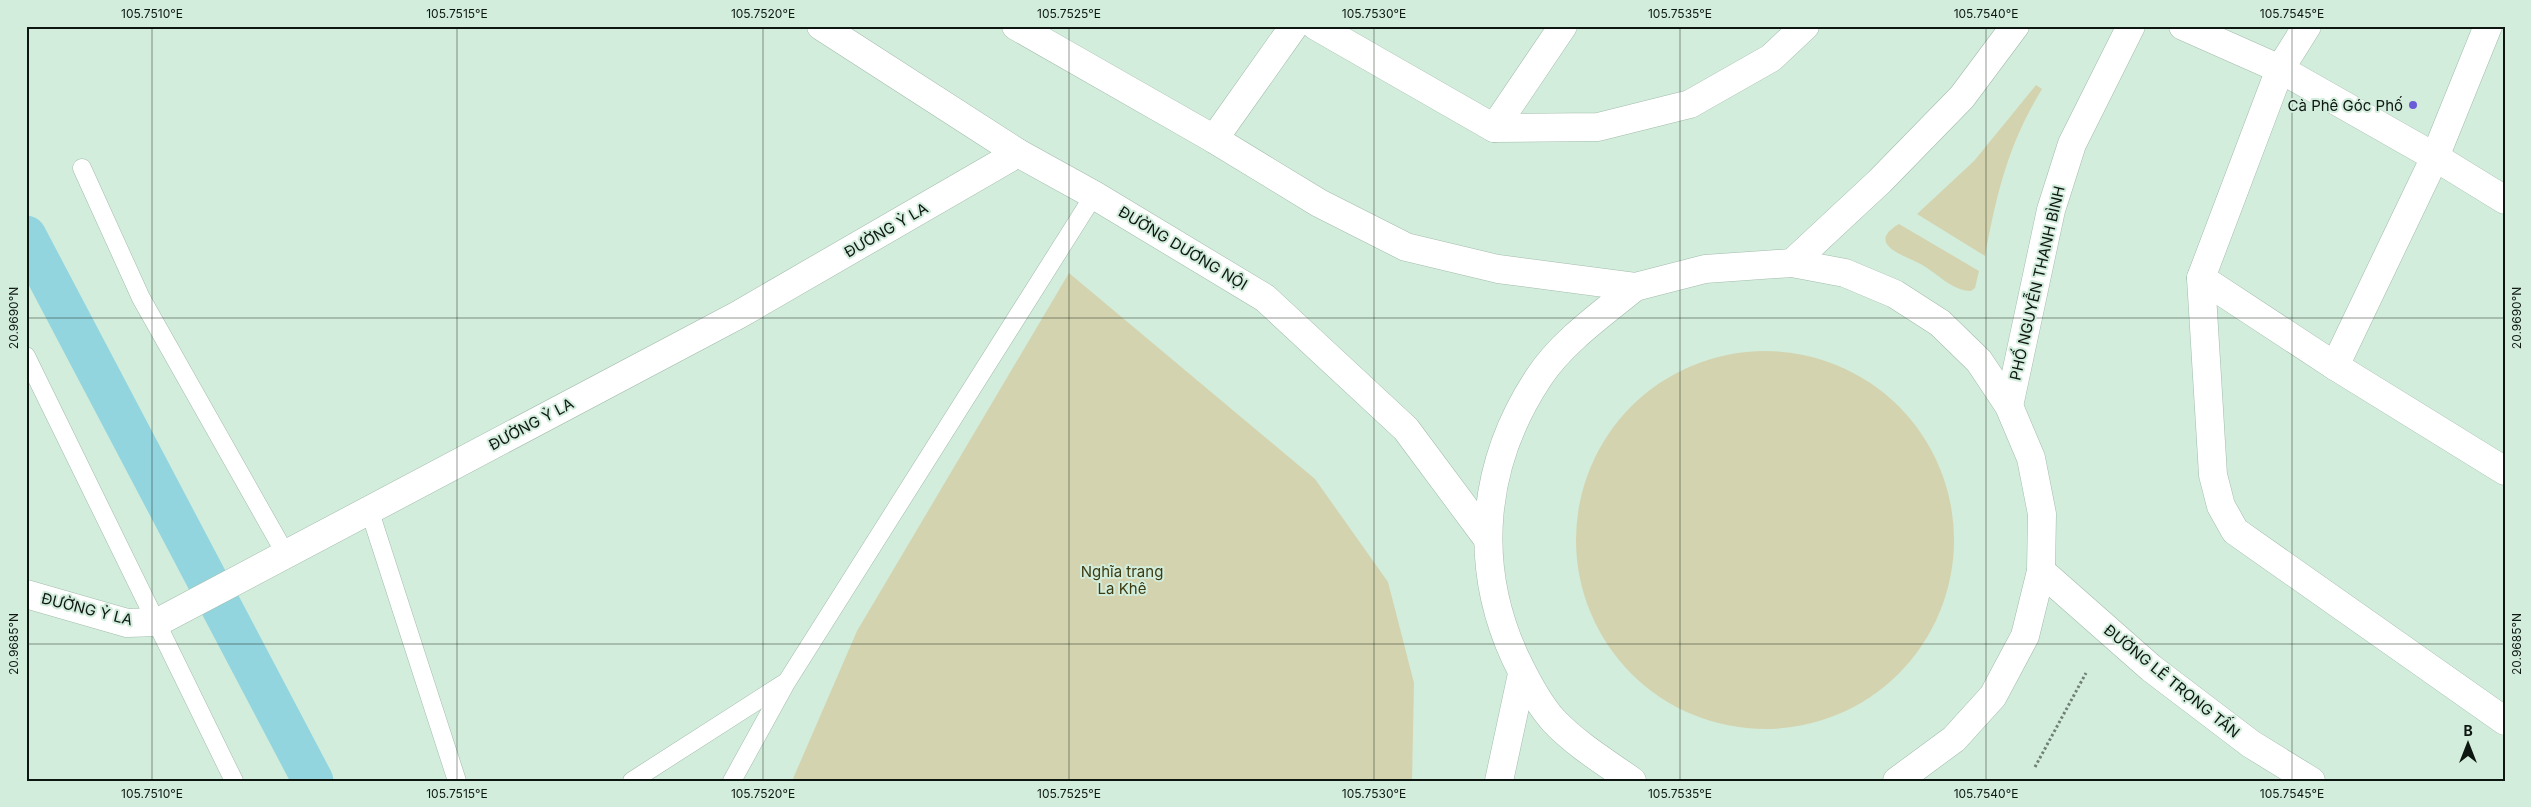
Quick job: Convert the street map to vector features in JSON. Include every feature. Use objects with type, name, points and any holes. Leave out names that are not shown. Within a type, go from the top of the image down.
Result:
[{"type":"main road","name":"ĐƯỜNG DƯƠNG NỘI","points":[[822,26],[1018,153],[1094,195],[1265,298],[1406,429],[1487,538]]},
{"type":"main road","points":[[1016,26],[1214,139],[1319,204],[1406,247],[1498,269],[1635,288],[1705,269],[1792,263],[1845,273],[1895,294],[1940,323],[1979,361],[2009,406],[2031,458],[2042,514],[2041,571],[2025,636],[1993,696],[1954,739],[1897,781]]},
{"type":"main road","points":[[1214,139],[1294,26]]},
{"type":"main road","points":[[1316,26],[1494,128],[1598,127],[1690,104],[1771,58],[1805,26]]},
{"type":"main road","points":[[1494,128],[1563,26]]},
{"type":"main road","points":[[1792,263],[1880,181],[1962,97],[2015,26]]},
{"type":"main road","name":"PHỐ NGUYỄN THANH BÌNH","points":[[2009,406],[2051,210],[2063,172],[2072,144],[2131,26]]},
{"type":"main road","points":[[2183,26],[2280,69],[2435,157],[2505,200]]},
{"type":"main road","points":[[2307,26],[2280,69],[2201,278],[2213,475],[2221,506],[2235,531],[2505,721]]},
{"type":"main road","points":[[2334,366],[2435,157],[2488,26]]},
{"type":"main road","name":"ĐƯỜNG Ỷ LA","points":[[26,594],[127,623],[158,622],[285,553],[738,316],[1018,153]]},
{"type":"main road","points":[[2201,278],[2334,366],[2505,471]]},
{"type":"main road","points":[[1632,781],[1588,751],[1553,720],[1522,674],[1503,630],[1491,585],[1487,538],[1493,481],[1505,444],[1511,426],[1540,376],[1579,333],[1635,288]]},
{"type":"main road","name":"ĐƯỜNG LÊ TRỌNG TẤN","points":[[2041,571],[2151,668],[2251,744],[2311,781]]},
{"type":"main road","points":[[1499,781],[1522,674]]},
{"type":"lane","points":[[82,168],[141,298],[285,553]]},
{"type":"lane","points":[[732,781],[786,683],[1094,195]]},
{"type":"lane","points":[[26,356],[158,622],[234,781]]},
{"type":"lane","points":[[369,510],[457,781]]},
{"type":"lane","points":[[632,781],[786,683]]},
{"type":"path","points":[[2036,767],[2086,673]]},
{"type":"green space","points":[[2036,85],[2042,89],[2020,130],[2005,170],[1985,256],[1917,214],[1974,161]]},
{"type":"green space","points":[[1899,224],[1979,271],[1975,288],[1971,291],[1958,288],[1924,266],[1892,249],[1887,244],[1885,238],[1889,231]]},
{"type":"green space","name":"Nghĩa trang La Khê","points":[[1069,273],[1315,479],[1388,582],[1414,683],[1412,781],[792,781],[857,631]]},
{"type":"green space","points":[[1765,351],[1802,354],[1837,365],[1870,383],[1899,406],[1922,435],[1940,468],[1951,503],[1954,540],[1951,577],[1940,612],[1922,645],[1899,674],[1870,697],[1837,715],[1802,726],[1765,729],[1728,726],[1693,715],[1660,697],[1631,674],[1608,645],[1590,612],[1579,577],[1576,540],[1579,503],[1590,468],[1608,435],[1631,406],[1660,383],[1693,365],[1728,354]]},
{"type":"waterway","points":[[26,236],[313,781]]},
{"type":"place","name":"Cà Phê Góc Phố","points":[[2413,105]]}]
